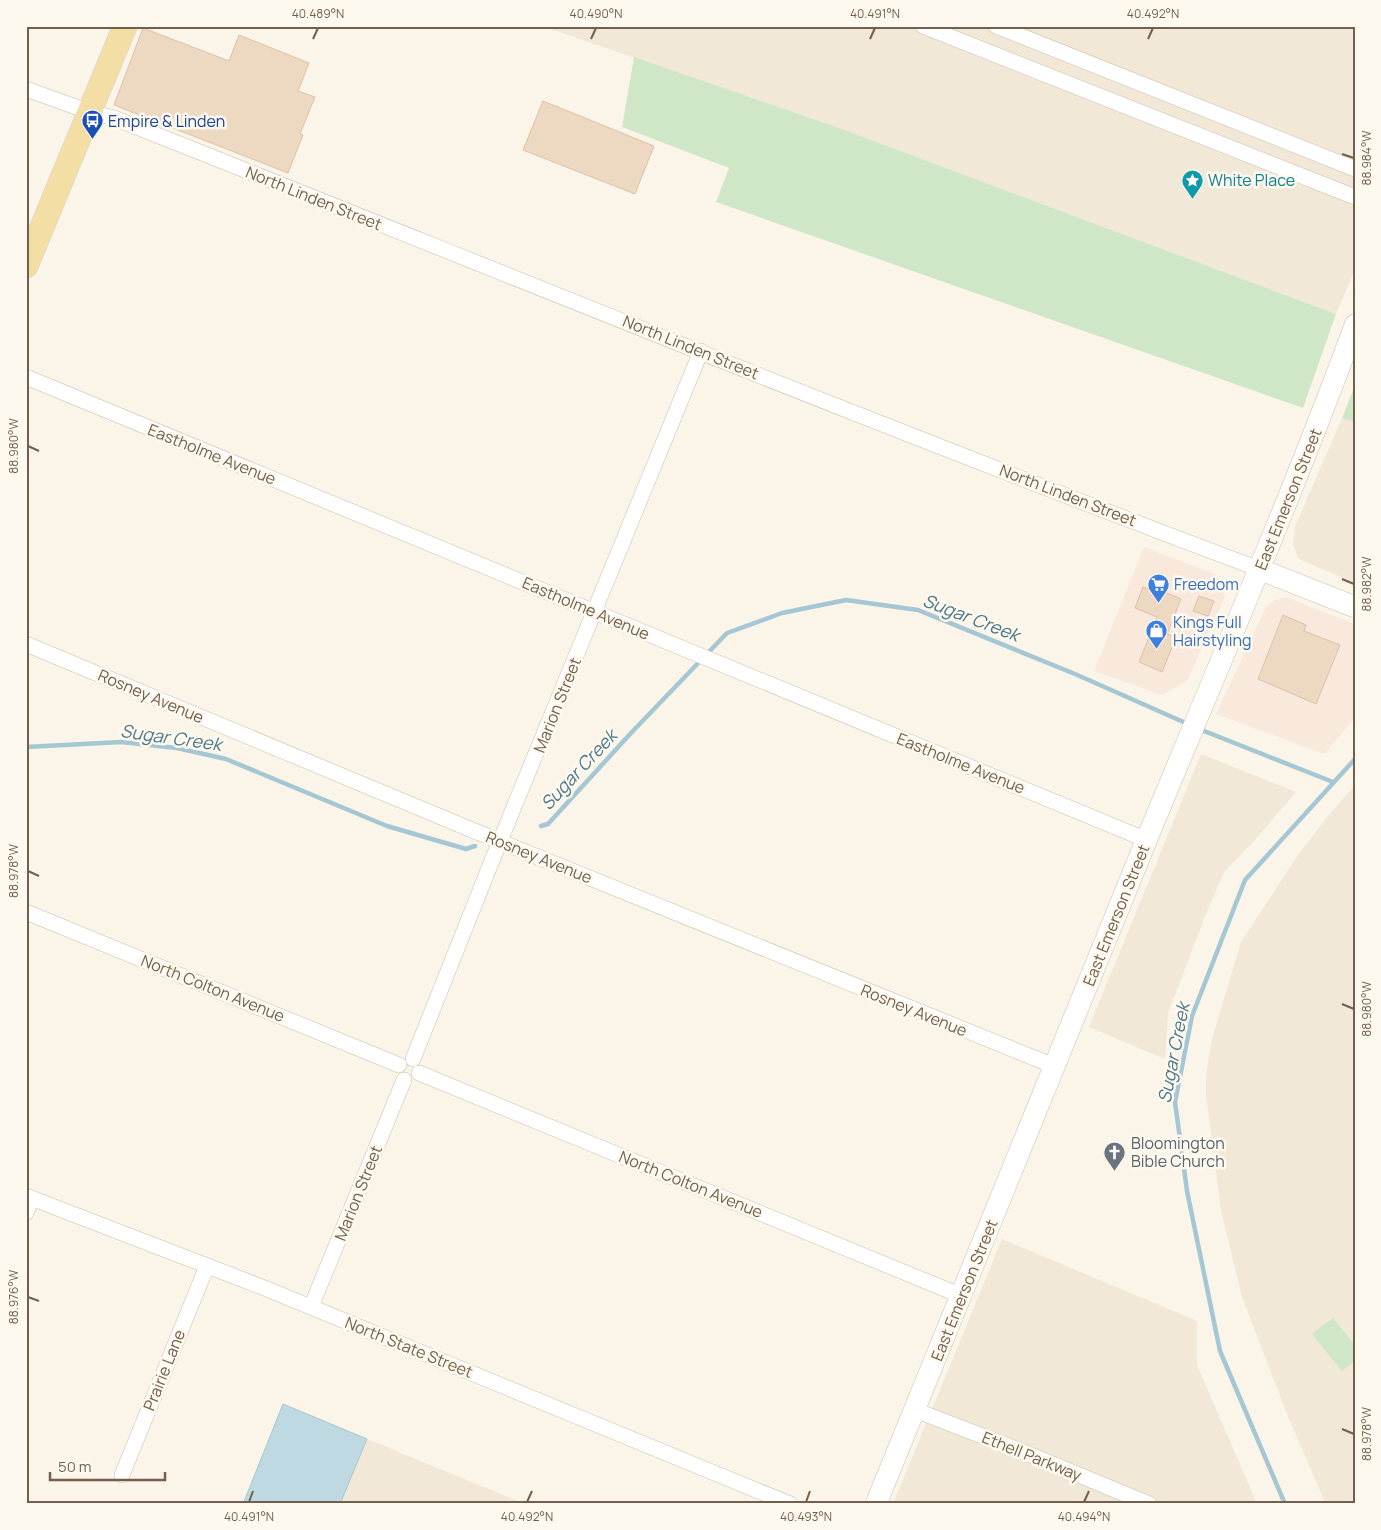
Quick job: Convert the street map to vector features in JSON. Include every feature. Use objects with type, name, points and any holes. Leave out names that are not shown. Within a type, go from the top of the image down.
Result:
[{"type":"main road","points":[[26,266],[125,26]]},
{"type":"main road","name":"East Emerson Street","points":[[876,1504],[1054,1066],[1297,478],[1355,325]]},
{"type":"main road","name":"North Linden Street","points":[[1259,569],[1355,607]]},
{"type":"street","points":[[923,26],[1355,197]]},
{"type":"street","points":[[996,26],[1355,168]]},
{"type":"street","points":[[1030,68],[1040,44]]},
{"type":"street","points":[[1096,95],[1107,70]]},
{"type":"street","name":"North Linden Street","points":[[26,89],[121,121],[701,351],[1259,569]]},
{"type":"street","name":"Marion Street","points":[[311,1307],[404,1080],[398,1072],[411,1066],[701,351]]},
{"type":"street","name":"Eastholme Avenue","points":[[26,377],[1147,840]]},
{"type":"street","name":"Rosney Avenue","points":[[26,644],[501,842],[1054,1066]]},
{"type":"street","name":"North Colton Avenue","points":[[26,912],[411,1066],[962,1296]]},
{"type":"street","points":[[26,1213],[29,1197]]},
{"type":"street","name":"North State Street","points":[[29,1197],[311,1307],[790,1504]]},
{"type":"street","name":"Prairie Lane","points":[[122,1475],[207,1266]]},
{"type":"street","name":"Ethell Parkway","points":[[914,1410],[1021,1451],[1148,1504]]},
{"type":"shaded area","name":"White Place","points":[[542,26],[1355,26],[1355,269],[1336,314],[842,129]]},
{"type":"shaded area","points":[[1342,418],[1355,422],[1355,583],[1299,559],[1293,545],[1295,527]]},
{"type":"shaded area","points":[[1144,547],[1215,574],[1222,582],[1225,596],[1187,681],[1162,695],[1094,671]]},
{"type":"shaded area","points":[[1286,597],[1355,624],[1355,718],[1324,754],[1216,714],[1266,607],[1275,600]]},
{"type":"shaded area","points":[[1201,754],[1296,792],[1254,841],[1224,872],[1168,1013],[1165,1059],[1089,1027]]},
{"type":"shaded area","points":[[1355,785],[1355,1504],[1326,1504],[1289,1419],[1242,1297],[1221,1211],[1206,1094],[1206,1075],[1212,1039],[1241,942],[1296,858],[1328,816]]},
{"type":"shaded area","points":[[1002,1239],[1197,1321],[1197,1365],[1257,1504],[893,1504]]},
{"type":"shaded area","points":[[367,1439],[525,1504],[340,1504]]},
{"type":"green space","points":[[634,57],[842,129],[1336,314],[1303,408],[716,202],[729,168],[622,127]]},
{"type":"green space","points":[[1355,385],[1355,422],[1342,418]]},
{"type":"green space","points":[[1333,1318],[1355,1345],[1355,1361],[1342,1371],[1312,1334]]},
{"type":"water","points":[[283,1404],[367,1439],[340,1504],[243,1504]]},
{"type":"building","points":[[143,28],[229,61],[239,35],[309,63],[298,91],[315,97],[300,134],[303,135],[288,173],[114,105]]},
{"type":"building","points":[[543,101],[654,146],[635,194],[523,150]]},
{"type":"building","points":[[1150,586],[1181,599],[1167,634],[1176,638],[1162,672],[1139,662],[1157,617],[1135,608],[1143,587],[1149,589]]},
{"type":"building","name":"Freedom","points":[[1199,596],[1214,601],[1208,616],[1193,611]]},
{"type":"building","points":[[1283,615],[1306,625],[1304,631],[1340,645],[1316,704],[1258,679]]},
{"type":"waterway","name":"Sugar Creek","points":[[541,826],[548,824],[631,733],[727,633],[782,613],[846,600],[918,610],[1075,674],[1188,724]]},
{"type":"waterway","name":"Sugar Creek","points":[[1199,729],[1333,782]]},
{"type":"waterway","name":"Sugar Creek","points":[[26,747],[121,742],[177,748],[226,759],[387,826],[466,849],[475,846]]},
{"type":"waterway","name":"Sugar Creek","points":[[1285,1504],[1220,1351],[1187,1191],[1175,1102],[1192,1016],[1245,880],[1355,759]]},
{"type":"place","name":"Empire & Linden","points":[[92,140]]},
{"type":"place","name":"White Place","points":[[1192,199]]},
{"type":"place","name":"Freedom","points":[[1158,603]]},
{"type":"place","name":"Kings Full Hairstyling","points":[[1157,650]]},
{"type":"place","name":"Bloomington Bible Church","points":[[1115,1171]]}]
